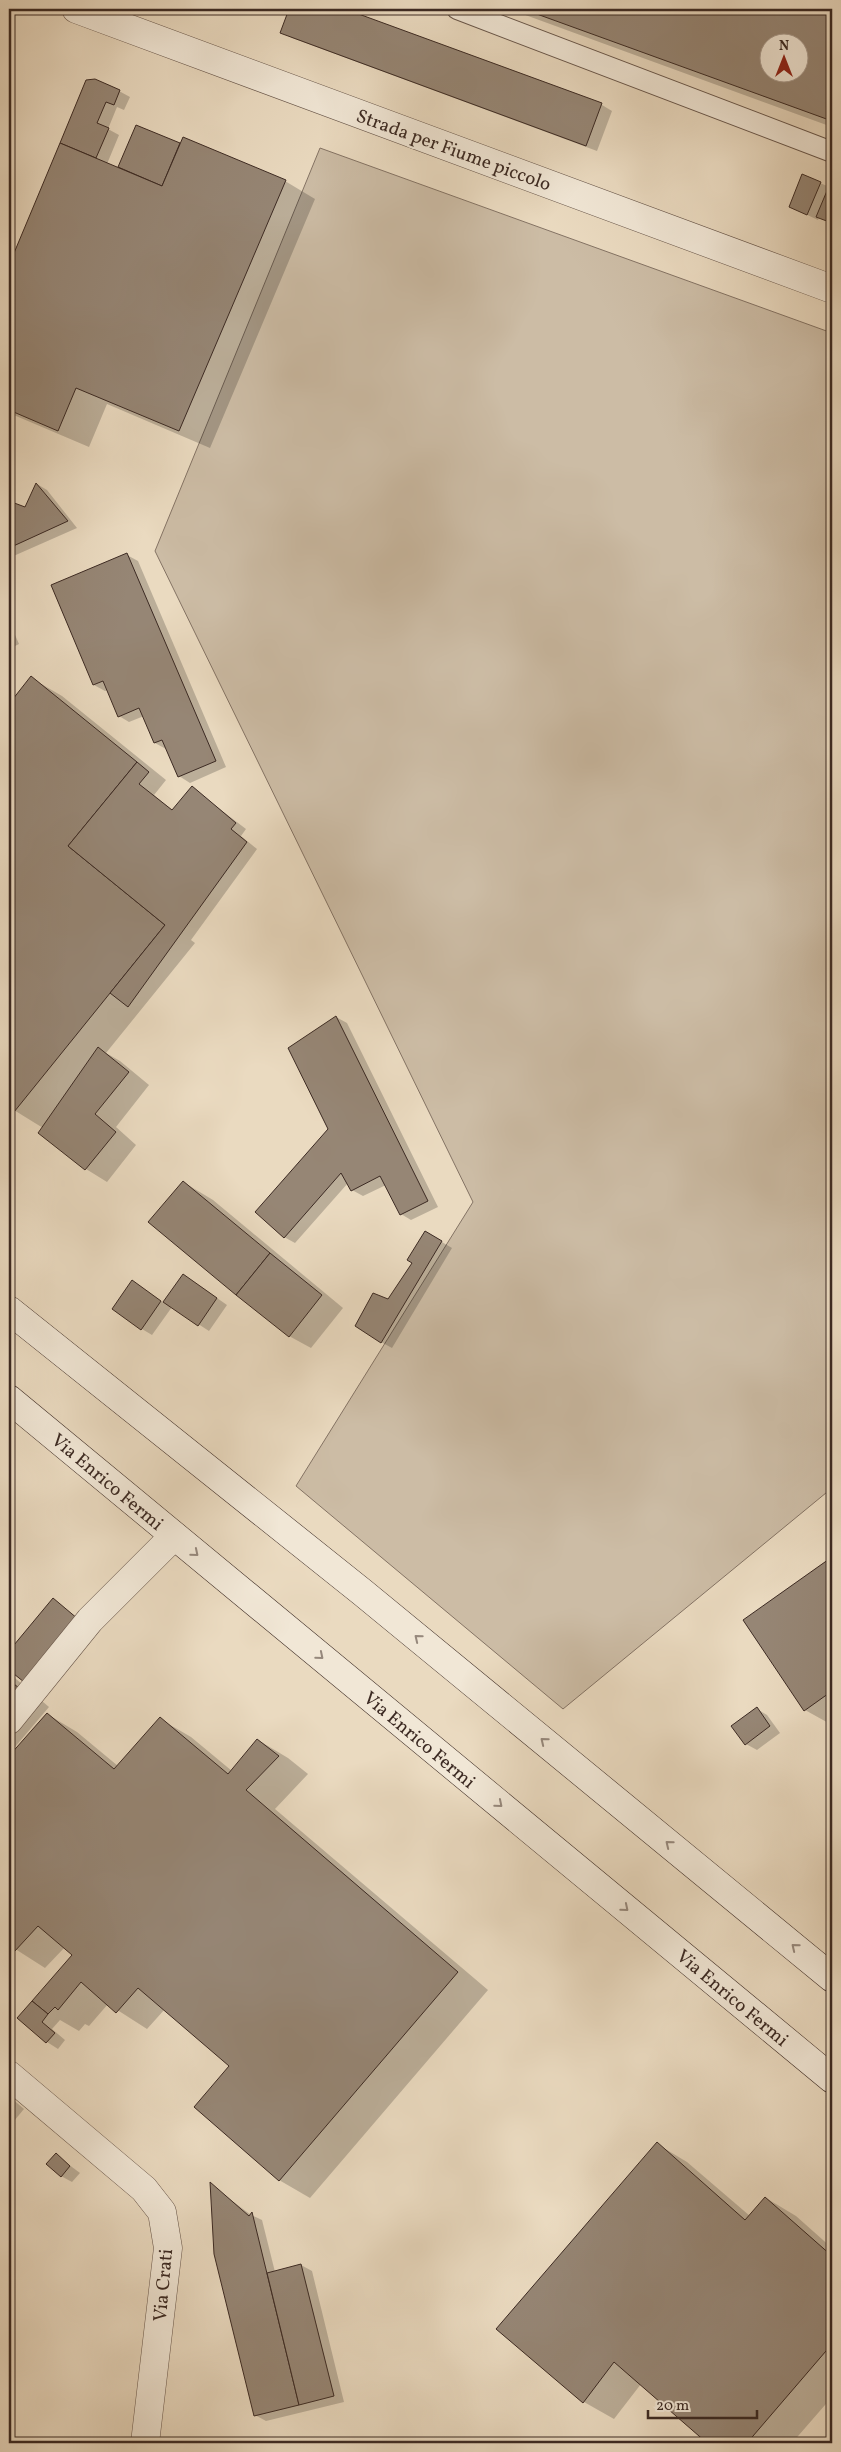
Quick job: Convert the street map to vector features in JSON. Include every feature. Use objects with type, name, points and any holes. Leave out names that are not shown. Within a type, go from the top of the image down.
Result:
[{"type":"street","name":"Strada per Fiume piccolo","points":[[76,9],[832,288]]},
{"type":"street","points":[[9,1310],[362,1592],[832,1978]]},
{"type":"street","name":"Via Enrico Fermi","points":[[9,1399],[832,2079]]},
{"type":"street","points":[[9,1720],[90,1620],[174,1536]]},
{"type":"street","name":"Via Crati","points":[[9,2075],[144,2189],[162,2212],[168,2248],[146,2443]]},
{"type":"lane","points":[[457,9],[832,152]]},
{"type":"shaded area","points":[[320,148],[832,333],[832,1488],[563,1709],[296,1486],[473,1202],[155,551]]},
{"type":"building","points":[[289,9],[345,9],[602,103],[586,146],[280,33]]},
{"type":"building","points":[[523,9],[832,9],[832,121]]},
{"type":"building","points":[[95,79],[120,90],[114,105],[106,102],[97,123],[109,128],[96,158],[60,143],[86,80]]},
{"type":"building","points":[[136,125],[180,143],[162,186],[118,167]]},
{"type":"building","points":[[183,137],[286,180],[179,431],[76,388],[58,431],[9,410],[9,265],[60,143],[162,186]]},
{"type":"building","points":[[802,174],[821,182],[807,215],[789,207]]},
{"type":"building","points":[[829,186],[832,187],[832,223],[816,217]]},
{"type":"building","points":[[36,483],[68,521],[9,548],[9,501],[25,507]]},
{"type":"building","points":[[127,553],[216,761],[178,777],[162,740],[154,743],[139,708],[118,717],[103,681],[93,685],[51,585]]},
{"type":"building","points":[[31,676],[137,762],[68,846],[165,925],[14,1112],[9,1108],[9,704]]},
{"type":"building","points":[[137,762],[149,772],[139,784],[172,810],[192,786],[236,823],[231,829],[247,842],[128,1007],[110,993],[165,925],[68,846]]},
{"type":"building","points":[[336,1016],[428,1201],[400,1215],[380,1176],[351,1191],[341,1173],[284,1238],[255,1212],[328,1129],[288,1048]]},
{"type":"building","points":[[98,1047],[129,1072],[95,1114],[116,1132],[85,1170],[38,1133]]},
{"type":"building","points":[[183,1181],[270,1253],[236,1295],[148,1222]]},
{"type":"building","points":[[425,1231],[442,1241],[381,1343],[355,1326],[373,1293],[388,1299],[412,1263],[407,1260]]},
{"type":"building","points":[[270,1253],[322,1295],[289,1337],[236,1295]]},
{"type":"building","points":[[183,1274],[217,1298],[198,1326],[163,1302]]},
{"type":"building","points":[[132,1280],[161,1301],[141,1330],[112,1309]]},
{"type":"building","points":[[832,1557],[832,1691],[804,1711],[743,1620]]},
{"type":"building","points":[[53,1598],[78,1619],[24,1682],[9,1670],[9,1651]]},
{"type":"building","points":[[9,1680],[19,1688],[9,1701]]},
{"type":"building","points":[[757,1707],[770,1726],[745,1745],[731,1726]]},
{"type":"building","points":[[47,1713],[114,1769],[160,1717],[228,1774],[257,1739],[279,1756],[246,1790],[458,1972],[279,2181],[194,2107],[229,2066],[138,1988],[116,2013],[81,1982],[58,2010],[55,2007],[48,2014],[32,2001],[72,1955],[38,1926],[14,1952],[9,1947],[9,1756]]},
{"type":"building","points":[[32,2001],[48,2014],[42,2022],[55,2033],[46,2043],[17,2018]]},
{"type":"building","points":[[657,2142],[745,2220],[765,2197],[832,2256],[832,2344],[747,2443],[707,2443],[614,2362],[583,2403],[496,2329]]},
{"type":"building","points":[[56,2153],[70,2166],[61,2177],[46,2164]]},
{"type":"building","points":[[210,2182],[249,2216],[252,2212],[299,2405],[254,2416],[214,2254]]},
{"type":"building","points":[[301,2264],[334,2396],[299,2405],[267,2273]]}]
